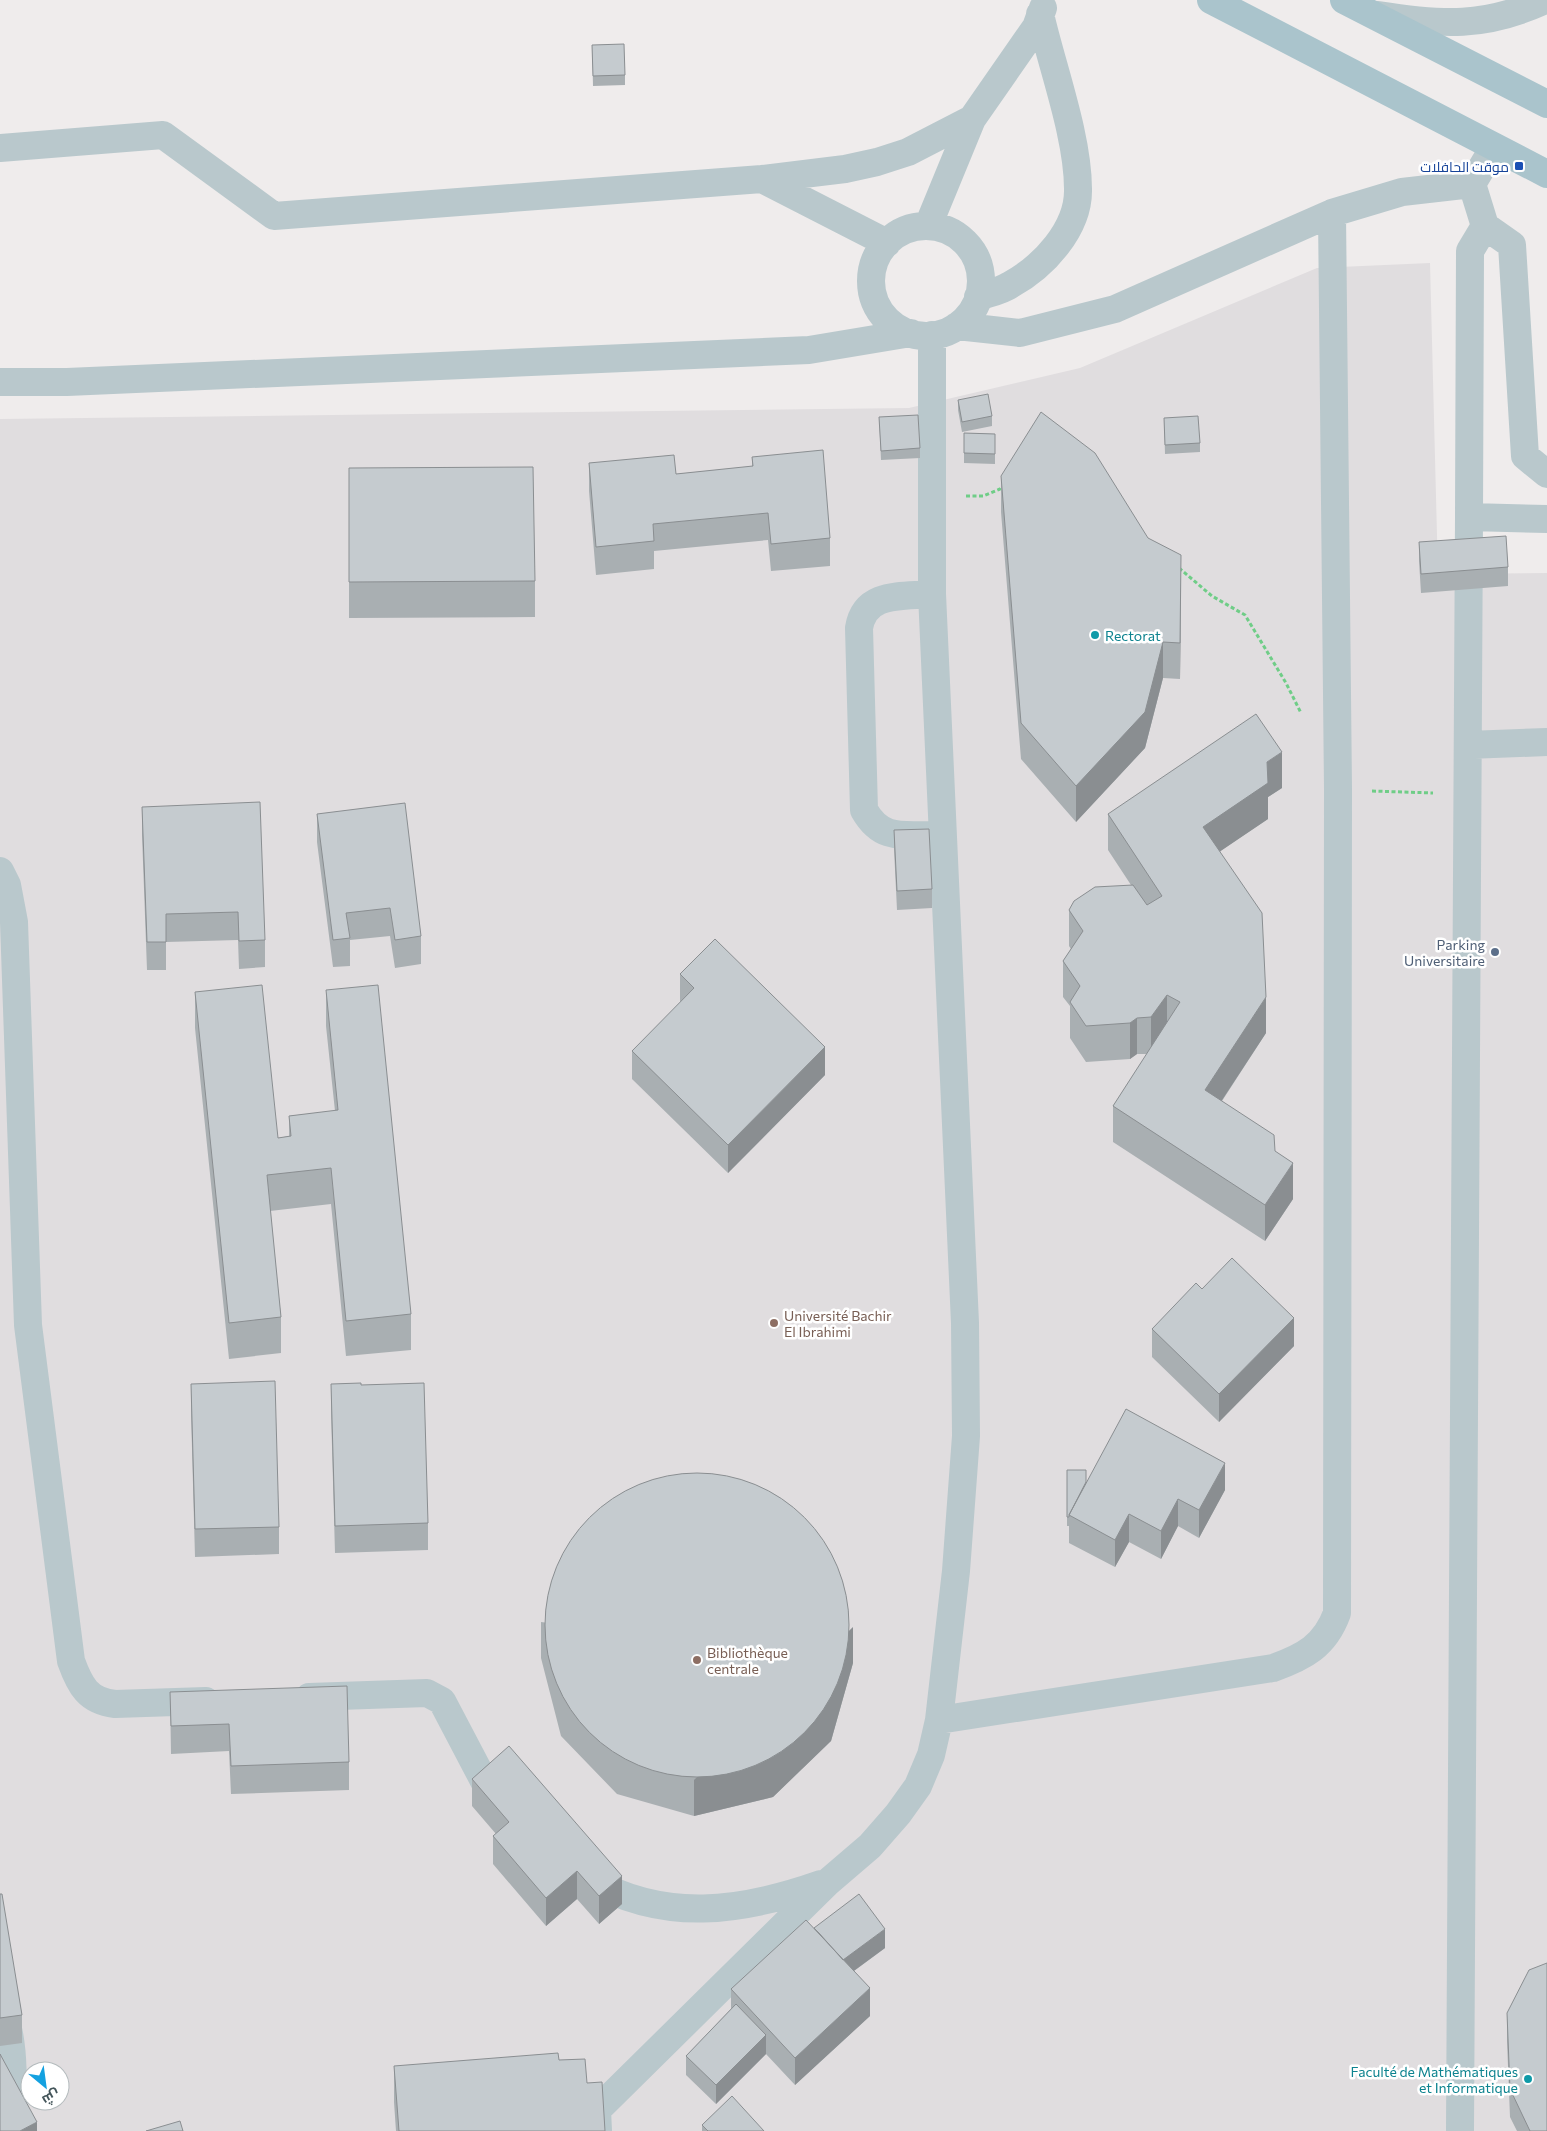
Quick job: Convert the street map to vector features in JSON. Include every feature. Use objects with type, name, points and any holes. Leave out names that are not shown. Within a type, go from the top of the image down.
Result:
[{"type":"main road","points":[[1211,0],[1547,174]]},
{"type":"main road","points":[[1344,0],[1547,104]]},
{"type":"lane","points":[[1372,14],[1431,23],[1470,22],[1500,17],[1545,0]]},
{"type":"lane","points":[[928,226],[972,119],[1041,13]]},
{"type":"lane","points":[[978,297],[1009,286],[1030,272],[1064,235],[1073,214],[1078,190],[1072,144],[1041,13]]},
{"type":"lane","points":[[0,148],[163,135],[274,216],[762,179],[845,169],[877,162],[908,152],[972,119]]},
{"type":"lane","points":[[1494,147],[1472,184],[1485,226],[1512,245],[1525,456],[1547,474]]},
{"type":"lane","points":[[762,179],[887,243]]},
{"type":"lane","points":[[0,382],[68,382],[808,350],[921,334],[957,326],[1020,333],[1115,309],[1332,213],[1402,192],[1472,184]]},
{"type":"lane","points":[[939,1720],[1273,1668],[1296,1660],[1315,1648],[1331,1631],[1338,1613],[1338,789],[1332,213]]},
{"type":"lane","points":[[921,334],[894,326],[887,319],[873,295],[871,286],[873,267],[887,243],[901,232],[928,226],[953,234],[973,253],[980,278],[978,297],[970,313],[957,326]]},
{"type":"lane","points":[[1460,2131],[1470,251],[1485,226]]},
{"type":"lane","points":[[598,2131],[597,2110],[828,1882],[870,1846],[898,1814],[918,1786],[931,1755],[939,1720],[956,1571],[966,1436],[965,1323],[932,594],[932,497],[921,334]]},
{"type":"lane","points":[[1469,516],[1547,519]]},
{"type":"lane","points":[[932,594],[882,598],[870,605],[861,615],[859,628],[864,810],[871,822],[881,831],[893,835],[943,835]]},
{"type":"lane","points":[[1468,745],[1547,742]]},
{"type":"lane","points":[[0,871],[7,885],[14,922],[28,1325],[71,1661],[83,1687],[100,1703],[234,1700]]},
{"type":"lane","points":[[284,1698],[427,1693],[442,1701],[484,1781],[513,1818]]},
{"type":"lane","points":[[565,1865],[625,1898],[659,1906],[694,1908],[737,1906],[776,1900],[828,1882]]},
{"type":"lane","points":[[0,2003],[12,2042],[13,2131]]},
{"type":"path","points":[[932,497],[983,496],[1000,489],[1004,482]]},
{"type":"path","points":[[1177,567],[1212,596],[1244,615],[1286,683],[1303,716]]},
{"type":"path","points":[[1338,789],[1468,795]]},
{"type":"shaded area","name":"Université Bachir El Ibrahimi","points":[[1430,263],[1438,574],[1547,573],[1547,2131],[0,2131],[0,419],[909,408],[1080,368],[1317,268]]},
{"type":"building","points":[[624,44],[625,75],[593,76],[592,45]]},
{"type":"building","points":[[988,394],[992,416],[962,422],[958,400]]},
{"type":"building","name":"Rectorat","points":[[1041,412],[1095,453],[1148,538],[1181,555],[1180,643],[1163,642],[1145,712],[1076,786],[1021,723],[1001,476]]},
{"type":"building","points":[[918,415],[920,448],[881,451],[879,417]]},
{"type":"building","points":[[1198,416],[1200,443],[1165,445],[1164,418]]},
{"type":"building","points":[[964,433],[995,434],[995,454],[964,453]]},
{"type":"building","points":[[823,450],[830,538],[771,544],[768,513],[653,524],[654,541],[596,547],[589,463],[674,455],[676,474],[753,466],[752,457]]},
{"type":"building","points":[[533,467],[535,581],[349,582],[349,468]]},
{"type":"building","points":[[1506,536],[1508,567],[1421,574],[1419,542]]},
{"type":"building","points":[[1256,714],[1282,752],[1267,762],[1268,783],[1203,827],[1262,913],[1266,997],[1205,1090],[1274,1135],[1275,1151],[1293,1163],[1265,1205],[1113,1106],[1180,1002],[1167,995],[1151,1017],[1137,1018],[1130,1023],[1086,1026],[1070,1002],[1080,986],[1063,961],[1083,931],[1069,910],[1074,901],[1095,887],[1133,885],[1147,905],[1162,896],[1108,814]]},
{"type":"building","points":[[260,802],[265,940],[239,941],[238,912],[166,914],[166,942],[147,942],[142,807]]},
{"type":"building","points":[[405,803],[421,936],[395,940],[390,908],[346,913],[350,938],[333,940],[317,814]]},
{"type":"building","points":[[929,829],[932,889],[897,891],[894,830]]},
{"type":"building","points":[[715,939],[825,1047],[728,1145],[632,1051],[694,988],[680,974]]},
{"type":"building","points":[[262,985],[278,1138],[291,1136],[289,1116],[338,1110],[326,990],[378,985],[411,1314],[346,1321],[331,1168],[267,1175],[281,1317],[229,1323],[195,992]]},
{"type":"building","points":[[1232,1258],[1294,1318],[1219,1394],[1152,1329],[1196,1283],[1202,1289]]},
{"type":"building","points":[[275,1381],[279,1527],[195,1529],[191,1384]]},
{"type":"building","points":[[361,1383],[361,1385],[424,1383],[428,1523],[335,1526],[331,1384]]},
{"type":"building","points":[[1126,1409],[1225,1463],[1199,1510],[1178,1499],[1161,1531],[1129,1514],[1115,1540],[1069,1515]]},
{"type":"building","points":[[1067,1470],[1086,1470],[1086,1482],[1069,1517],[1067,1517]]},
{"type":"building","name":"Bibliothèque centrale","points":[[697,1473],[727,1476],[755,1484],[782,1499],[805,1517],[823,1540],[838,1567],[846,1595],[849,1625],[846,1655],[838,1683],[823,1710],[805,1733],[782,1751],[755,1766],[727,1774],[697,1777],[667,1774],[639,1766],[612,1751],[589,1733],[571,1710],[556,1683],[548,1655],[545,1625],[548,1595],[556,1567],[571,1540],[589,1517],[612,1499],[639,1484],[667,1476]]},
{"type":"building","points":[[347,1686],[349,1762],[231,1766],[229,1724],[171,1726],[170,1692]]},
{"type":"building","points":[[509,1746],[622,1876],[599,1896],[577,1871],[546,1898],[493,1836],[509,1822],[472,1779]]},
{"type":"building","points":[[0,1894],[2,1894],[22,2015],[0,2018]]},
{"type":"building","points":[[859,1894],[885,1929],[843,1960],[814,1928]]},
{"type":"building","points":[[806,1920],[870,1988],[795,2058],[731,1989]]},
{"type":"building","name":"Faculté de Mathématiques et Informatique","points":[[1547,1963],[1547,2131],[1530,2131],[1510,2089],[1507,2013],[1529,1970]]},
{"type":"building","points":[[736,2004],[766,2035],[716,2085],[686,2056]]},
{"type":"building","points":[[558,2053],[559,2060],[585,2059],[587,2083],[602,2082],[605,2131],[399,2131],[394,2066]]},
{"type":"building","points":[[0,2054],[20,2091],[20,2111],[31,2111],[37,2122],[20,2131],[0,2131]]},
{"type":"building","points":[[732,2096],[764,2131],[708,2131],[702,2125]]},
{"type":"building","points":[[180,2121],[183,2131],[146,2131]]},
{"type":"place","name":"موقت الحافلات","points":[[1519,166]]},
{"type":"place","name":"Rectorat","points":[[1095,635]]},
{"type":"place","name":"Parking Universitaire","points":[[1495,952]]},
{"type":"place","name":"Université Bachir El Ibrahimi","points":[[774,1323]]},
{"type":"place","name":"Bibliothèque centrale","points":[[697,1660]]},
{"type":"place","name":"Faculté de Mathématiques et Informatique","points":[[1528,2079]]}]
